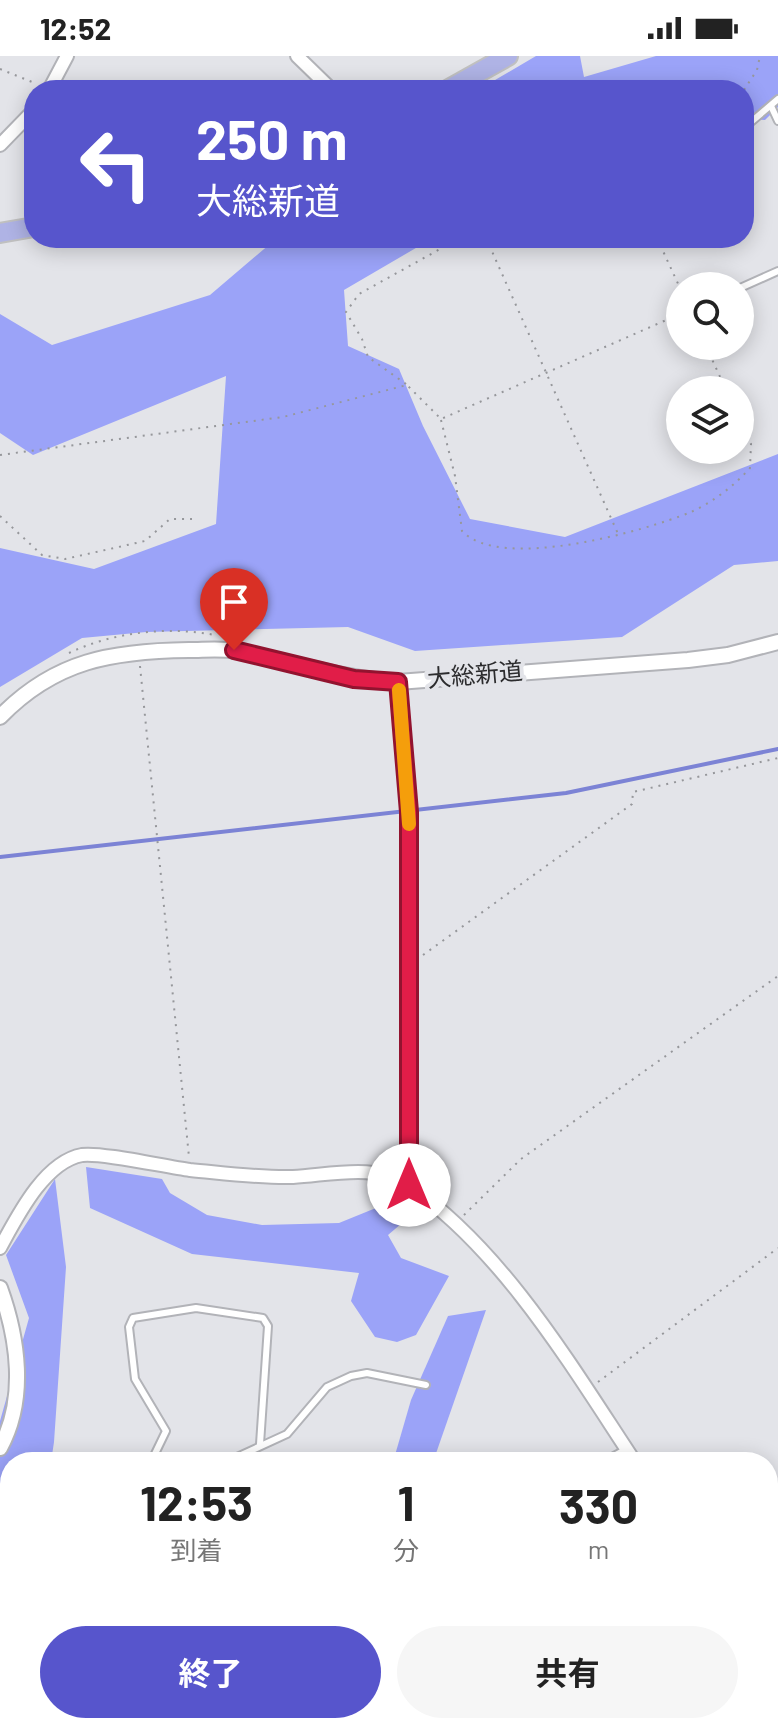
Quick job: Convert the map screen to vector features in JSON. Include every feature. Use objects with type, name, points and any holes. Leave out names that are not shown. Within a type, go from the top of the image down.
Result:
[{"type":"main road","points":[[465,80],[508,56]]},
{"type":"main road","points":[[0,233],[24,229]]},
{"type":"street","points":[[54,80],[67,56]]},
{"type":"street","points":[[297,56],[322,80]]},
{"type":"street","points":[[0,145],[24,120]]},
{"type":"street","name":"大総新道","points":[[0,717],[15,702],[58,673],[107,654],[234,650],[354,679],[398,682],[688,660],[728,655],[778,642]]},
{"type":"street","points":[[398,682],[409,812],[409,1185]]},
{"type":"street","points":[[0,1248],[43,1182],[60,1165],[83,1155],[191,1170],[291,1177],[357,1171],[409,1185],[486,1251],[629,1452]]},
{"type":"street","points":[[0,1288],[15,1338],[17,1384],[14,1416],[4,1432],[0,1448]]},
{"type":"lane","points":[[754,120],[778,99]]},
{"type":"lane","points":[[771,106],[778,121]]},
{"type":"lane","points":[[754,282],[778,271]]},
{"type":"lane","points":[[156,1452],[166,1431],[135,1379],[129,1327],[133,1318],[196,1308],[263,1318],[268,1326],[260,1444]]},
{"type":"lane","points":[[245,1452],[287,1434],[327,1387],[351,1376],[367,1373],[426,1385]]},
{"type":"lane","points":[[621,1452],[627,1449]]},
{"type":"path","points":[[750,80],[760,56]]},
{"type":"path","points":[[0,69],[26,80]]},
{"type":"path","points":[[442,248],[359,294],[346,312],[362,339],[368,357],[407,385],[441,419],[455,476],[459,524],[468,537],[485,545],[512,548],[594,542],[619,536],[692,511],[742,477],[750,464]]},
{"type":"path","points":[[490,248],[619,536]]},
{"type":"path","points":[[662,248],[673,272]]},
{"type":"path","points":[[441,419],[666,320]]},
{"type":"path","points":[[0,455],[283,417],[407,385]]},
{"type":"path","points":[[0,516],[42,555],[65,559],[145,541],[170,519],[192,519]]},
{"type":"path","points":[[60,658],[107,639],[167,630],[216,635]]},
{"type":"path","points":[[139,652],[191,1170]]},
{"type":"path","points":[[410,964],[632,804],[633,792],[778,758]]},
{"type":"path","points":[[454,1224],[521,1159],[778,976]]},
{"type":"path","points":[[587,1390],[778,1248]]},
{"type":"shaded area","points":[[536,56],[580,56],[584,77],[656,56],[778,56],[778,107],[765,120],[754,119],[754,80],[495,80]]},
{"type":"shaded area","points":[[265,248],[416,248],[344,290],[348,346],[399,369],[423,426],[470,519],[565,537],[778,454],[778,561],[734,565],[622,637],[415,651],[348,627],[146,632],[82,638],[0,687],[0,548],[94,569],[216,524],[226,376],[33,455],[0,433],[0,314],[52,345],[210,295]]},
{"type":"shaded area","points":[[86,1167],[162,1179],[170,1193],[207,1215],[262,1225],[339,1223],[398,1199],[408,1218],[388,1235],[401,1258],[449,1276],[416,1335],[397,1342],[375,1337],[351,1301],[359,1273],[192,1254],[90,1208]]},
{"type":"shaded area","points":[[55,1179],[66,1267],[52,1452],[0,1452],[0,1421],[29,1318],[6,1255]]},
{"type":"shaded area","points":[[486,1310],[436,1452],[396,1452],[411,1400],[448,1316]]},
{"type":"waterway","points":[[0,857],[566,793],[778,749]]},
{"type":"slow traffic","points":[[399,690],[409,824]]},
{"type":"route","points":[[234,650],[354,679],[398,682],[409,812],[409,1185]]}]
